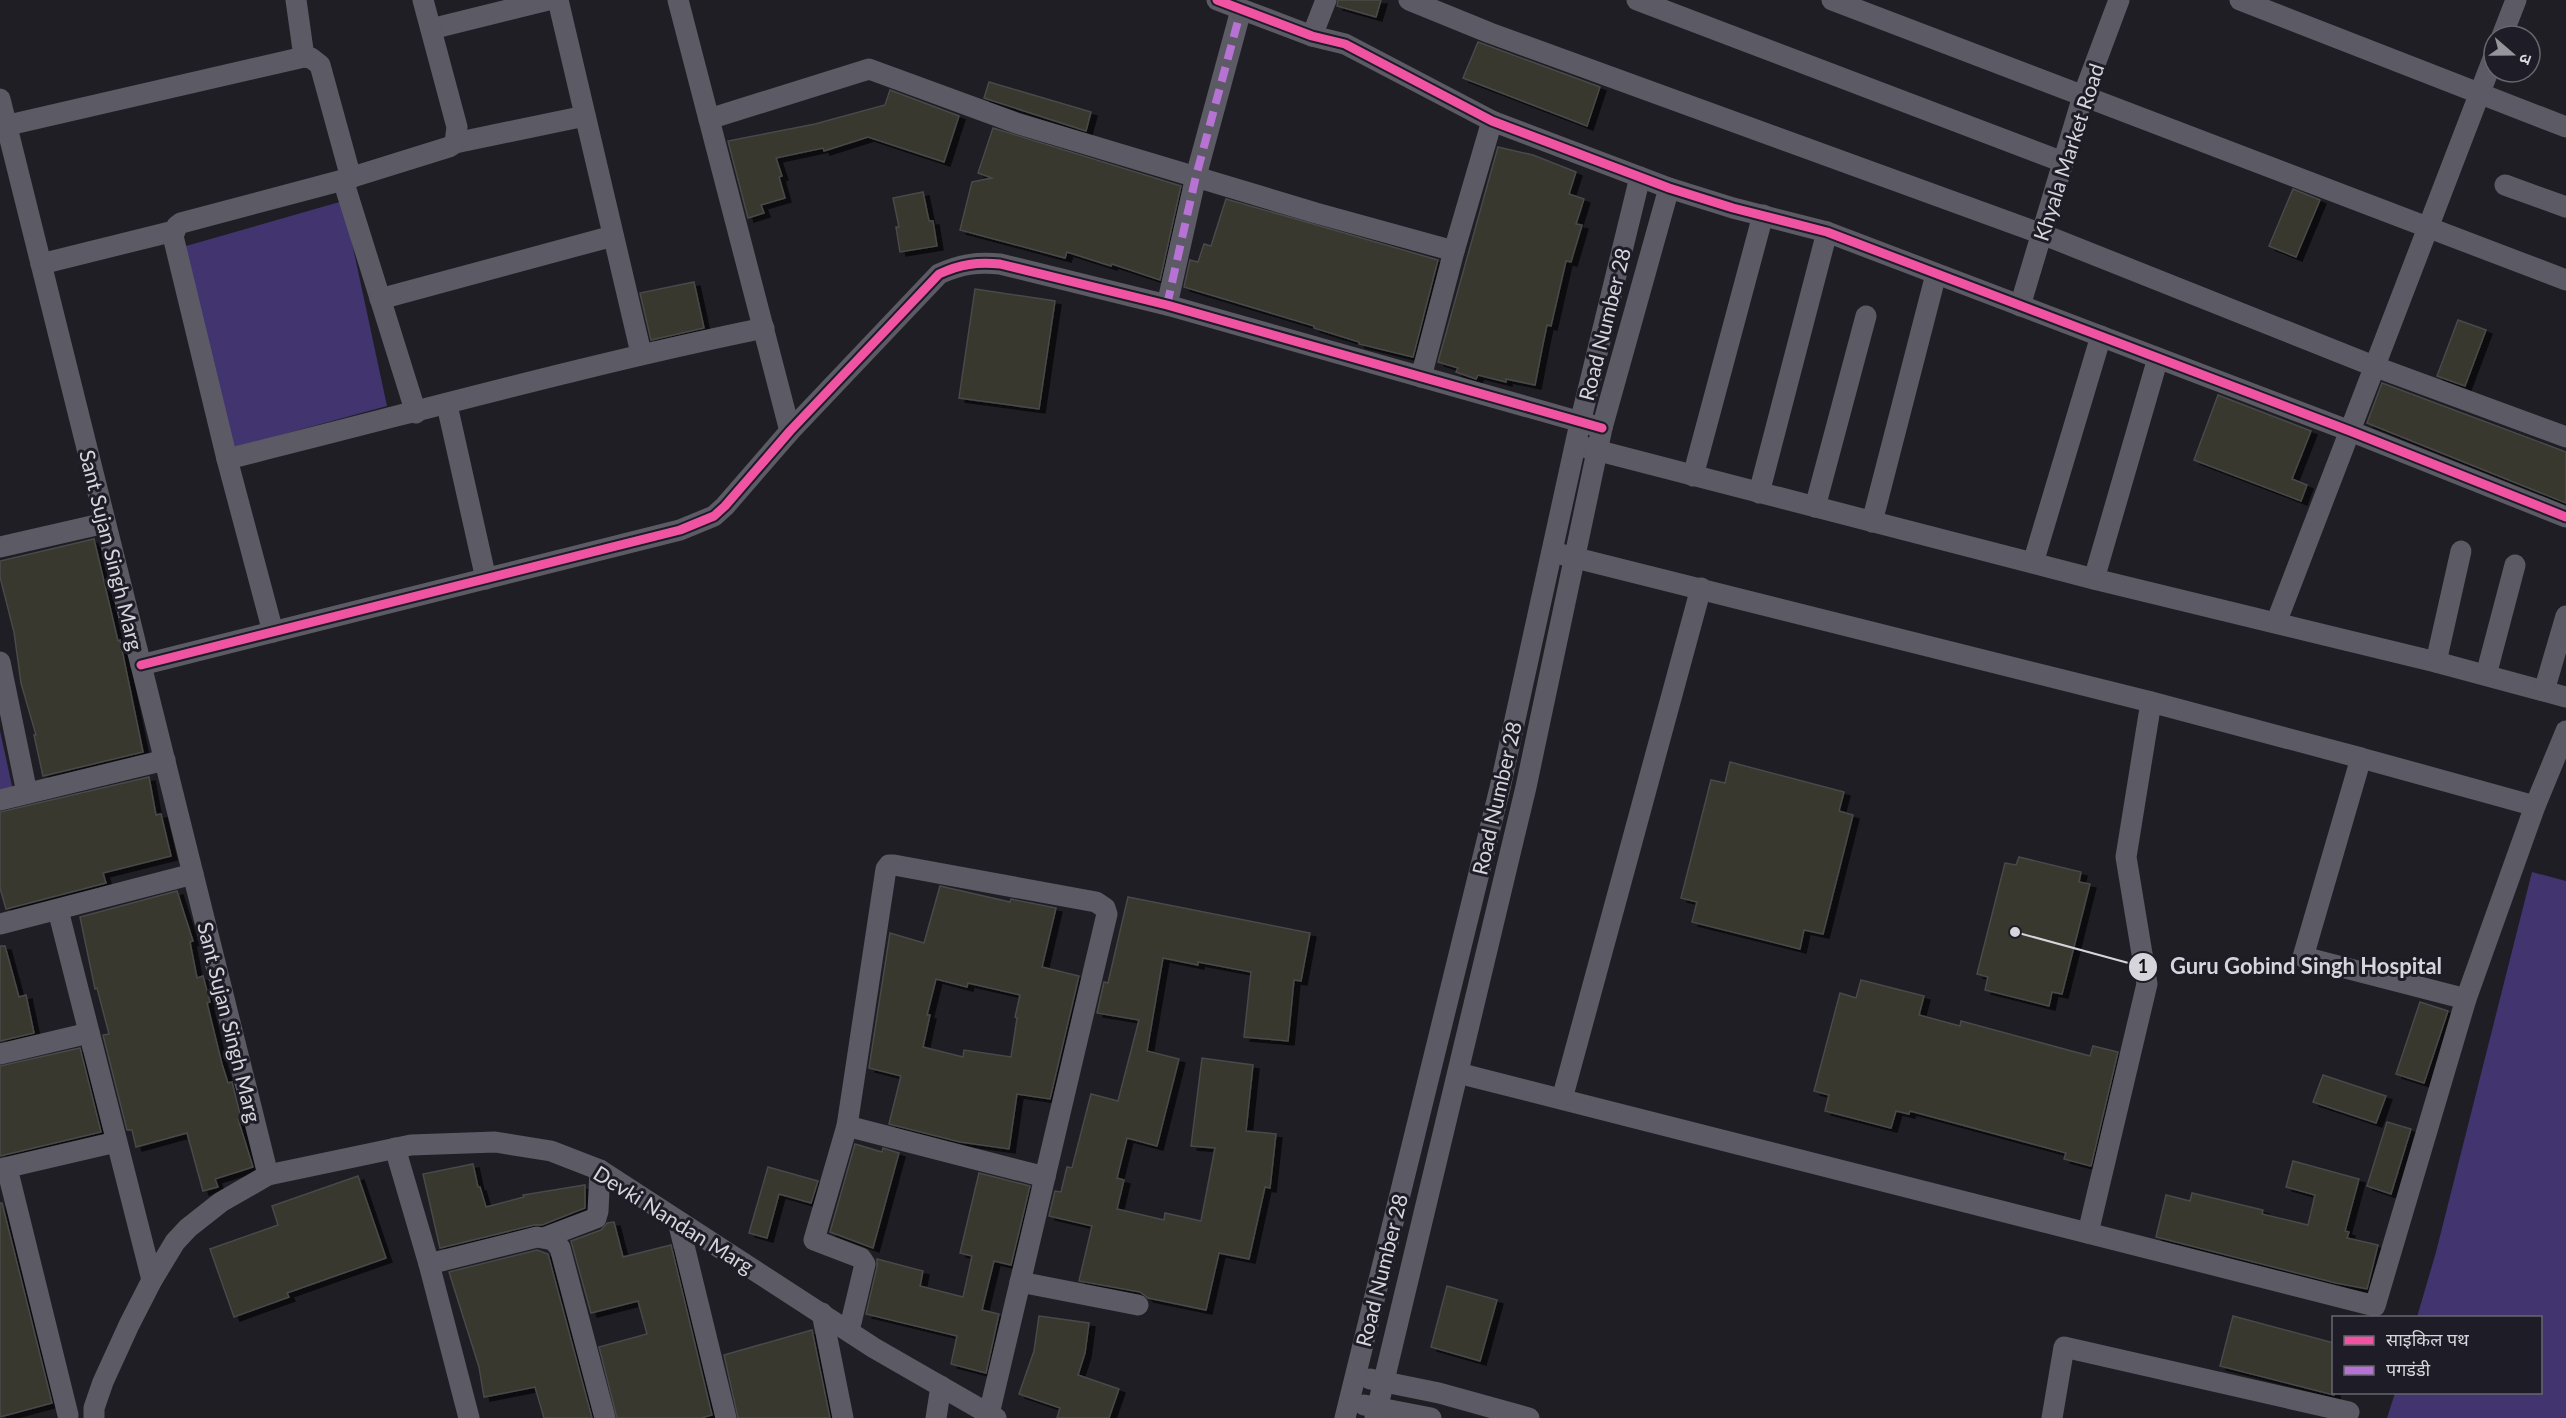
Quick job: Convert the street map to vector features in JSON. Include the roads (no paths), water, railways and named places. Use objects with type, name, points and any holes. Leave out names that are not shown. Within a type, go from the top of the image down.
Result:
[{"type":"street","points":[[296,0],[304,57]]},
{"type":"street","points":[[423,0],[457,127],[454,143]]},
{"type":"street","points":[[431,29],[548,0]]},
{"type":"street","points":[[558,0],[641,353]]},
{"type":"street","points":[[678,0],[790,431]]},
{"type":"street","points":[[1217,0],[1312,36],[1345,44],[1492,121],[1669,188],[1733,208],[1827,232],[2350,431],[2566,517]]},
{"type":"street","points":[[1312,36],[1326,0]]},
{"type":"street","points":[[1409,0],[1490,33],[2042,234],[2376,367],[2566,437]]},
{"type":"street","points":[[1637,0],[2063,162]]},
{"type":"street","points":[[1832,0],[1862,5],[2083,96],[2566,280]]},
{"type":"street","points":[[2240,0],[2566,127]]},
{"type":"street","name":"Khyala Market Road","points":[[2020,306],[2112,2]]},
{"type":"street","points":[[2505,24],[2510,2]]},
{"type":"street","points":[[1167,305],[1196,176],[1241,10]]},
{"type":"street","points":[[3,126],[304,57],[311,58],[320,65],[347,179],[380,299],[416,413]]},
{"type":"street","points":[[709,119],[868,69],[1016,123],[1454,252]]},
{"type":"street","points":[[2276,623],[2484,84]]},
{"type":"street","name":"Sant Sujan Singh Marg","points":[[0,99],[3,126],[41,264],[268,1175]]},
{"type":"street","points":[[273,632],[227,459],[173,236],[174,231],[181,223],[347,179],[449,147],[454,143],[585,116]]},
{"type":"street","points":[[1421,377],[1492,121]]},
{"type":"street","name":"Road Number 28","points":[[1347,1411],[1500,788],[1577,434],[1640,177]]},
{"type":"street","points":[[2505,185],[2566,207]]},
{"type":"street","name":"Road Number 28","points":[[1376,1412],[1526,787],[1602,428],[1669,188]]},
{"type":"street","points":[[1694,476],[1763,215]]},
{"type":"street","points":[[41,264],[174,231]]},
{"type":"street","points":[[1759,493],[1827,232]]},
{"type":"street","points":[[380,299],[613,236]]},
{"type":"street","points":[[141,665],[680,530],[714,516],[790,431],[939,274],[955,266],[974,262],[1000,264],[1167,305],[1421,377],[1577,434],[1597,451],[2094,579],[2436,662],[2566,697]]},
{"type":"street","points":[[1872,522],[1936,274]]},
{"type":"street","points":[[1815,507],[1866,316]]},
{"type":"street","points":[[227,459],[416,413],[641,353],[764,328]]},
{"type":"street","points":[[2033,563],[2101,336]]},
{"type":"street","points":[[2094,579],[2158,358]]},
{"type":"street","points":[[447,405],[486,579]]},
{"type":"street","points":[[1577,434],[1602,428]]},
{"type":"street","points":[[0,547],[105,523]]},
{"type":"street","points":[[2436,662],[2462,551]]},
{"type":"street","points":[[1551,552],[2151,702],[2535,806]]},
{"type":"street","points":[[2486,675],[2516,565]]},
{"type":"street","points":[[1562,1099],[1701,588]]},
{"type":"street","points":[[2544,691],[2566,616]]},
{"type":"street","points":[[0,662],[2,684],[27,793]]},
{"type":"street","points":[[2088,1233],[2147,984],[2126,857],[2151,702]]},
{"type":"street","points":[[1458,1073],[2375,1306],[2466,999],[2535,806],[2566,731]]},
{"type":"street","points":[[2361,758],[2303,957],[2466,999]]},
{"type":"street","points":[[0,800],[165,760]]},
{"type":"street","points":[[849,1331],[865,1264],[861,1258],[814,1240],[847,1126],[886,868],[889,865],[1096,902],[1105,908],[1107,914],[1020,1282],[992,1416]]},
{"type":"street","points":[[0,924],[193,873]]},
{"type":"street","points":[[58,910],[152,1280]]},
{"type":"street","points":[[0,1054],[89,1033]]},
{"type":"street","points":[[847,1126],[1045,1177]]},
{"type":"street","points":[[94,1413],[62,1417],[4,1169],[116,1142]]},
{"type":"street","name":"Devki Nandan Marg","points":[[94,1413],[103,1382],[152,1280],[175,1242],[188,1228],[221,1202],[268,1175],[411,1145],[495,1142],[551,1151],[600,1170],[849,1331],[992,1416]]},
{"type":"street","points":[[394,1148],[429,1264],[469,1418]]},
{"type":"street","points":[[429,1264],[537,1237],[546,1237],[596,1218],[600,1170]]},
{"type":"street","points":[[678,1221],[723,1417]]},
{"type":"street","points":[[546,1237],[553,1240],[560,1248],[605,1418]]},
{"type":"street","points":[[1020,1282],[1138,1305]]},
{"type":"street","points":[[822,1314],[843,1418]]},
{"type":"street","points":[[2052,1418],[2064,1347],[2349,1412]]},
{"type":"street","points":[[1355,1377],[1383,1380],[1529,1418]]},
{"type":"street","points":[[936,1418],[941,1386]]},
{"type":"street","points":[[1347,1411],[1431,1418]]},
{"type":"place","name":"Guru Gobind Singh Hospital","points":[[2015,932]]}]
